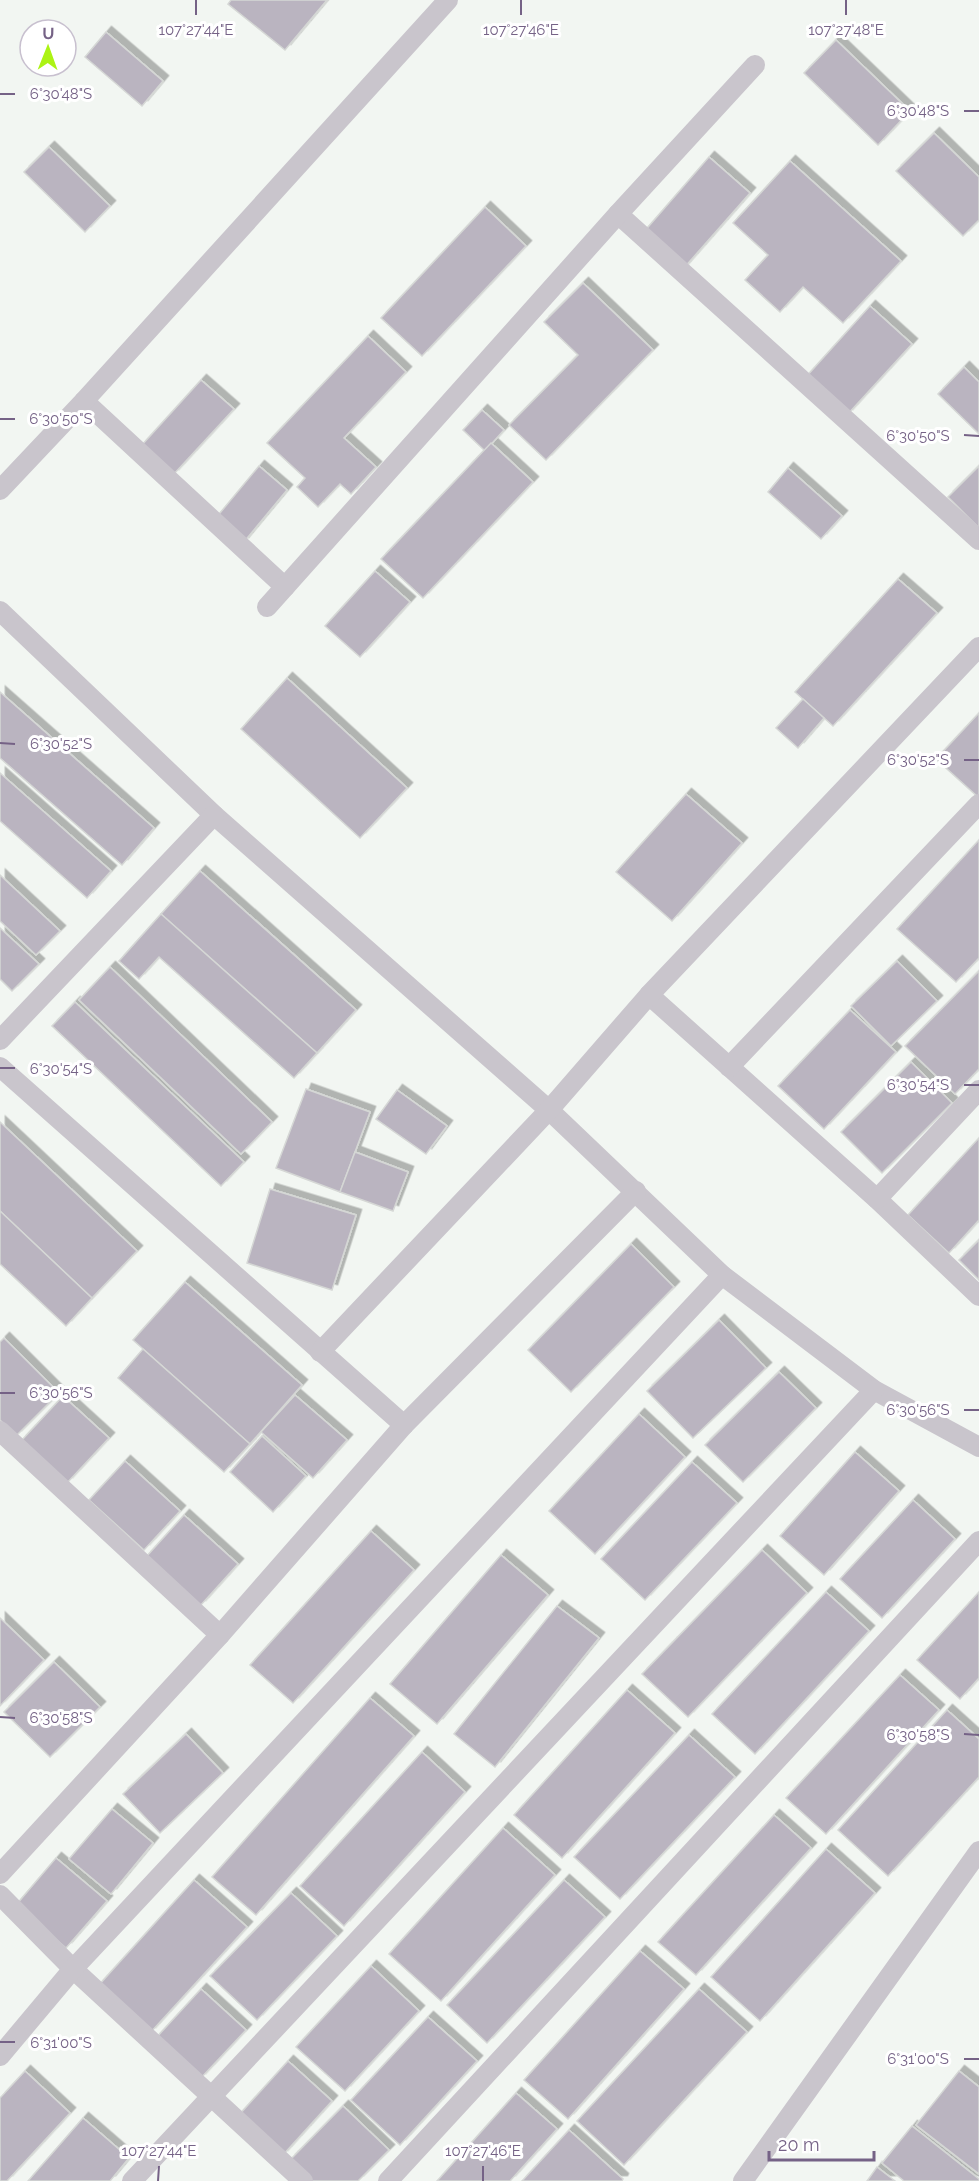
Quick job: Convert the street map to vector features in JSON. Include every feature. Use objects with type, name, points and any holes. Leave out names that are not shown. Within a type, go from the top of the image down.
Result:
[{"type":"lane","points":[[0,490],[84,401],[448,0]]},
{"type":"lane","points":[[267,608],[618,214],[755,65]]},
{"type":"lane","points":[[618,214],[979,540]]},
{"type":"lane","points":[[84,401],[285,587]]},
{"type":"lane","points":[[3,622],[214,815],[549,1110],[722,1275],[873,1390],[979,1448]]},
{"type":"lane","points":[[320,1352],[549,1110],[649,995],[979,647]]},
{"type":"lane","points":[[729,1067],[979,804]]},
{"type":"lane","points":[[0,1040],[214,815]]},
{"type":"lane","points":[[649,995],[877,1199],[979,1296]]},
{"type":"lane","points":[[0,1067],[404,1425]]},
{"type":"lane","points":[[877,1199],[979,1090]]},
{"type":"lane","points":[[0,1875],[220,1635],[404,1425],[636,1191]]},
{"type":"lane","points":[[0,2056],[73,1969],[722,1275]]},
{"type":"lane","points":[[132,2181],[873,1390]]},
{"type":"lane","points":[[0,1431],[220,1635]]},
{"type":"lane","points":[[388,2181],[979,1541]]},
{"type":"lane","points":[[743,2181],[979,1851]]},
{"type":"lane","points":[[0,1895],[73,1969],[303,2181]]},
{"type":"building","points":[[231,0],[327,0],[285,50],[228,4]]},
{"type":"building","points":[[106,32],[163,81],[142,106],[85,57]]},
{"type":"building","points":[[836,40],[910,111],[878,145],[804,73]]},
{"type":"building","points":[[934,133],[979,177],[979,220],[963,236],[896,171]]},
{"type":"building","points":[[49,147],[110,206],[85,232],[24,172]]},
{"type":"building","points":[[709,157],[750,193],[683,269],[642,234]]},
{"type":"building","points":[[790,161],[901,261],[843,323],[803,287],[780,312],[745,280],[768,255],[733,223]]},
{"type":"building","points":[[485,207],[526,246],[422,356],[381,318]]},
{"type":"building","points":[[583,283],[653,350],[546,460],[509,425],[578,355],[544,322]]},
{"type":"building","points":[[870,306],[912,344],[847,415],[805,378]]},
{"type":"building","points":[[368,336],[406,372],[344,438],[376,467],[351,494],[340,484],[318,507],[297,487],[305,478],[267,443]]},
{"type":"building","points":[[964,367],[979,382],[979,434],[938,394]]},
{"type":"building","points":[[201,380],[234,409],[173,475],[141,446]]},
{"type":"building","points":[[482,410],[504,430],[485,451],[463,430]]},
{"type":"building","points":[[491,443],[533,482],[423,598],[381,559]]},
{"type":"building","points":[[259,466],[287,490],[243,543],[215,519]]},
{"type":"building","points":[[979,466],[979,528],[948,497]]},
{"type":"building","points":[[788,468],[842,516],[821,539],[768,492]]},
{"type":"building","points":[[375,571],[410,602],[360,657],[325,626]]},
{"type":"building","points":[[898,579],[937,613],[833,726],[795,692]]},
{"type":"building","points":[[287,678],[407,788],[360,838],[241,729]]},
{"type":"building","points":[[0,692],[154,828],[122,865],[0,758]]},
{"type":"building","points":[[803,699],[824,718],[798,748],[776,728]]},
{"type":"building","points":[[979,713],[979,798],[936,759]]},
{"type":"building","points":[[0,773],[111,871],[87,898],[0,821]]},
{"type":"building","points":[[686,794],[742,843],[672,921],[616,872]]},
{"type":"building","points":[[979,840],[979,958],[956,982],[897,929]]},
{"type":"building","points":[[200,871],[356,1010],[317,1053],[161,914]]},
{"type":"building","points":[[0,875],[60,931],[36,955],[0,921]]},
{"type":"building","points":[[161,914],[317,1053],[294,1078],[159,957],[139,979],[119,961]]},
{"type":"building","points":[[0,928],[39,964],[12,991],[0,979]]},
{"type":"building","points":[[897,961],[937,1001],[891,1046],[851,1006]]},
{"type":"building","points":[[110,967],[272,1122],[241,1154],[79,1000]]},
{"type":"building","points":[[979,971],[979,1069],[955,1094],[905,1046]]},
{"type":"building","points":[[75,1002],[244,1162],[221,1186],[52,1026]]},
{"type":"building","points":[[850,1010],[896,1052],[824,1129],[778,1086]]},
{"type":"building","points":[[911,1062],[952,1103],[882,1173],[841,1132]]},
{"type":"building","points":[[306,1089],[370,1112],[340,1192],[276,1168]]},
{"type":"building","points":[[397,1090],[447,1126],[426,1154],[376,1119]]},
{"type":"building","points":[[0,1122],[137,1251],[92,1298],[0,1211]]},
{"type":"building","points":[[979,1138],[979,1220],[949,1253],[908,1215]]},
{"type":"building","points":[[355,1152],[408,1172],[393,1211],[340,1192]]},
{"type":"building","points":[[270,1189],[356,1215],[332,1290],[247,1263]]},
{"type":"building","points":[[0,1211],[92,1298],[66,1326],[0,1264]]},
{"type":"building","points":[[979,1240],[979,1280],[959,1260]]},
{"type":"building","points":[[631,1244],[674,1287],[571,1392],[528,1350]]},
{"type":"building","points":[[185,1282],[302,1385],[250,1444],[133,1340]]},
{"type":"building","points":[[719,1320],[766,1368],[693,1438],[647,1391]]},
{"type":"building","points":[[4,1338],[59,1393],[16,1436],[0,1420],[0,1342]]},
{"type":"building","points":[[143,1349],[250,1444],[224,1472],[118,1378]]},
{"type":"building","points":[[779,1372],[816,1408],[743,1482],[705,1445]]},
{"type":"building","points":[[295,1395],[347,1440],[313,1478],[261,1432]]},
{"type":"building","points":[[63,1396],[109,1438],[67,1483],[21,1441]]},
{"type":"building","points":[[639,1414],[685,1457],[595,1554],[549,1511]]},
{"type":"building","points":[[262,1436],[306,1476],[273,1512],[230,1472]]},
{"type":"building","points":[[855,1452],[899,1491],[824,1575],[780,1536]]},
{"type":"building","points":[[125,1461],[180,1511],[144,1550],[89,1500]]},
{"type":"building","points":[[692,1462],[737,1503],[645,1600],[601,1559]]},
{"type":"building","points":[[913,1500],[955,1539],[882,1618],[840,1579]]},
{"type":"building","points":[[184,1515],[238,1564],[200,1606],[146,1557]]},
{"type":"building","points":[[371,1531],[414,1570],[293,1703],[250,1665]]},
{"type":"building","points":[[762,1550],[807,1593],[688,1717],[642,1674]]},
{"type":"building","points":[[501,1555],[548,1595],[437,1724],[390,1684]]},
{"type":"building","points":[[826,1592],[869,1631],[755,1754],[712,1714]]},
{"type":"building","points":[[979,1592],[979,1678],[960,1699],[917,1660]]},
{"type":"building","points":[[557,1606],[599,1638],[495,1767],[454,1734]]},
{"type":"building","points":[[0,1618],[44,1660],[0,1706]]},
{"type":"building","points":[[54,1662],[100,1707],[50,1757],[4,1712]]},
{"type":"building","points":[[900,1675],[939,1710],[826,1834],[786,1798]]},
{"type":"building","points":[[627,1690],[675,1733],[562,1858],[514,1815]]},
{"type":"building","points":[[370,1698],[414,1736],[256,1915],[212,1877]]},
{"type":"building","points":[[947,1710],[979,1739],[979,1777],[888,1876],[838,1830]]},
{"type":"building","points":[[186,1734],[223,1773],[160,1833],[123,1794]]},
{"type":"building","points":[[689,1735],[735,1777],[620,1899],[574,1857]]},
{"type":"building","points":[[422,1752],[465,1792],[344,1926],[300,1886]]},
{"type":"building","points":[[112,1809],[153,1843],[111,1894],[69,1859]]},
{"type":"building","points":[[774,1815],[811,1848],[696,1975],[658,1942]]},
{"type":"building","points":[[503,1828],[555,1875],[441,2001],[389,1954]]},
{"type":"building","points":[[826,1849],[875,1893],[760,2021],[711,1977]]},
{"type":"building","points":[[56,1858],[107,1901],[66,1948],[16,1905]]},
{"type":"building","points":[[194,1880],[247,1927],[150,2033],[98,1986]]},
{"type":"building","points":[[564,1880],[605,1917],[487,2043],[447,2005]]},
{"type":"building","points":[[291,1893],[337,1936],[257,2020],[210,1976]]},
{"type":"building","points":[[640,1951],[684,1989],[568,2119],[524,2080]]},
{"type":"building","points":[[371,1966],[419,2011],[345,2091],[296,2047]]},
{"type":"building","points":[[201,1989],[246,2030],[200,2079],[155,2039]]},
{"type":"building","points":[[699,1989],[747,2032],[624,2165],[577,2121]]},
{"type":"building","points":[[428,2017],[477,2061],[400,2145],[351,2100]]},
{"type":"building","points":[[288,2061],[332,2101],[282,2156],[238,2116]]},
{"type":"building","points":[[25,2071],[70,2113],[7,2181],[0,2181],[0,2098]]},
{"type":"building","points":[[959,2071],[979,2087],[979,2174],[916,2125]]},
{"type":"building","points":[[516,2093],[557,2129],[510,2181],[437,2181]]},
{"type":"building","points":[[343,2106],[389,2150],[358,2181],[312,2181],[290,2160]]},
{"type":"building","points":[[83,2118],[129,2158],[110,2181],[28,2181]]},
{"type":"building","points":[[912,2126],[979,2181],[904,2181],[882,2163]]},
{"type":"building","points":[[569,2130],[623,2179],[622,2181],[522,2181]]},
{"type":"building","points":[[877,2167],[895,2181],[867,2181]]}]
